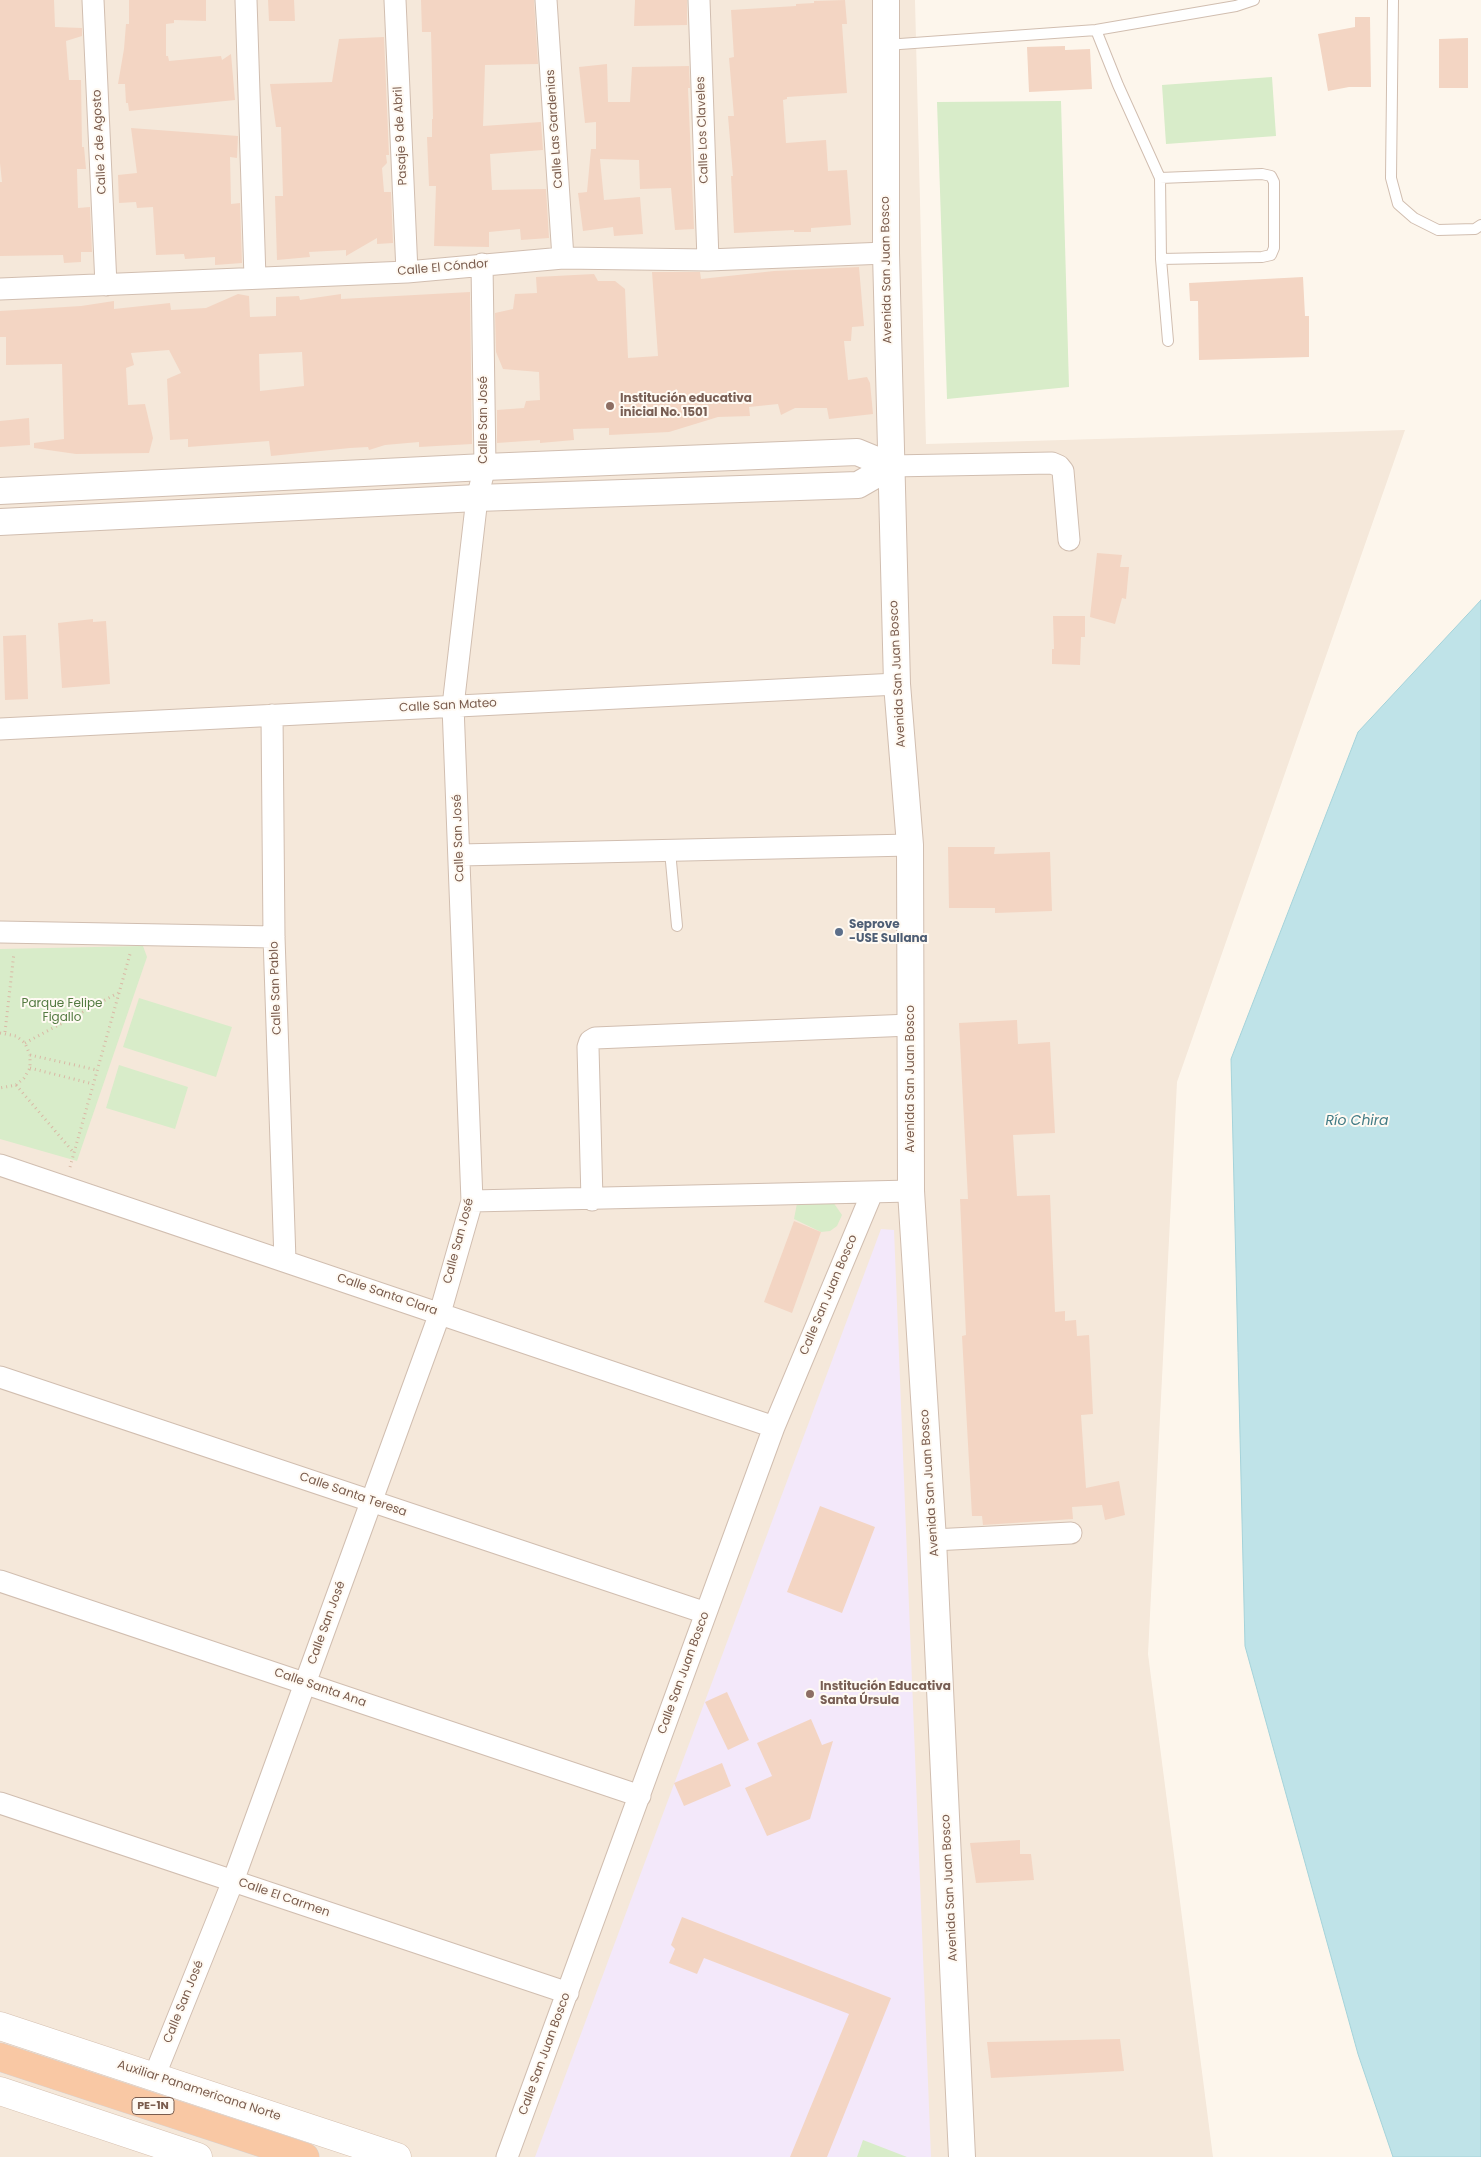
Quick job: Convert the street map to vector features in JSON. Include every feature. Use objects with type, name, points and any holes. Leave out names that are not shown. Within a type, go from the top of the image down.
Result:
[{"type":"highway","name":"PE-1N","points":[[0,2057],[305,2157]]},
{"type":"main road","name":"Auxiliar Panamericana Norte","points":[[0,2026],[397,2157]]},
{"type":"main road","points":[[0,2091],[198,2157]]},
{"type":"street","name":"Calle 2 de Agosto","points":[[93,0],[106,284]]},
{"type":"street","points":[[246,0],[255,278]]},
{"type":"street","name":"Pasaje 9 de Abril","points":[[395,0],[407,272]]},
{"type":"street","name":"Calle Las Gardenias","points":[[546,0],[563,258]]},
{"type":"street","name":"Calle Los Claveles","points":[[699,0],[708,260]]},
{"type":"street","name":"Avenida San Juan Bosco","points":[[886,0],[886,253],[897,684],[910,846],[911,1191],[934,1540],[962,2157]]},
{"type":"street","name":"Calle El Cóndor","points":[[0,289],[407,272],[563,258],[708,260],[886,253]]},
{"type":"street","name":"Calle San José","points":[[154,2077],[233,1881],[372,1501],[440,1313],[472,1201],[453,706],[477,498],[485,467],[482,264]]},
{"type":"street","points":[[0,491],[485,467],[856,452],[891,466],[1052,463],[1059,466],[1063,471],[1069,540]]},
{"type":"street","points":[[0,522],[477,498],[858,485],[891,466]]},
{"type":"street","name":"Calle San Mateo","points":[[0,729],[897,684]]},
{"type":"street","name":"Calle San Pablo","points":[[272,715],[274,937],[286,1260]]},
{"type":"street","points":[[460,855],[910,846]]},
{"type":"street","points":[[8,932],[274,937]]},
{"type":"street","points":[[592,1200],[588,1047],[590,1041],[595,1038],[910,1025]]},
{"type":"street","name":"Calle Santa Clara","points":[[0,1165],[286,1260],[774,1427]]},
{"type":"street","points":[[472,1201],[592,1200],[911,1191]]},
{"type":"street","name":"Calle San Juan Bosco","points":[[507,2157],[774,1427],[872,1193]]},
{"type":"street","name":"Calle Santa Teresa","points":[[0,1376],[706,1613]]},
{"type":"street","points":[[934,1540],[1071,1533]]},
{"type":"street","name":"Calle Santa Ana","points":[[0,1581],[640,1796]]},
{"type":"street","name":"Calle El Carmen","points":[[0,1803],[568,1994]]},
{"type":"lane","points":[[886,45],[1096,30],[1254,0]]},
{"type":"lane","points":[[1393,0],[1391,178],[1398,204],[1414,218],[1438,230],[1474,229],[1481,225]]},
{"type":"lane","points":[[1096,30],[1118,85],[1160,178],[1161,259],[1168,341]]},
{"type":"lane","points":[[1160,178],[1262,174],[1271,176],[1274,182],[1274,248],[1271,255],[1262,257],[1161,259]]},
{"type":"lane","points":[[670,851],[678,926]]},
{"type":"path","points":[[5,1032],[8,932]]},
{"type":"path","points":[[64,1186],[136,935]]},
{"type":"path","points":[[25,1044],[118,993]]},
{"type":"path","points":[[0,1033],[5,1032],[16,1036],[25,1044],[30,1055],[30,1068],[24,1078],[16,1085],[0,1088]]},
{"type":"path","points":[[30,1055],[97,1070]]},
{"type":"path","points":[[30,1068],[93,1084]]},
{"type":"path","points":[[16,1085],[74,1153]]},
{"type":"shaded area","points":[[0,0],[915,0],[926,444],[1405,430],[1177,1082],[1148,1654],[1213,2157],[0,2157]]},
{"type":"shaded area","name":"Institución Educativa Santa Úrsula","points":[[881,1229],[894,1230],[931,2157],[535,2157]]},
{"type":"green space","points":[[1272,77],[1276,136],[1166,144],[1162,85]]},
{"type":"green space","points":[[1061,101],[1069,387],[947,399],[937,102]]},
{"type":"green space","name":"Parque Felipe Figallo","points":[[143,946],[147,957],[77,1161],[0,1139],[0,949]]},
{"type":"green space","points":[[139,998],[232,1027],[216,1077],[123,1047]]},
{"type":"green space","points":[[119,1065],[188,1087],[175,1129],[106,1108]]},
{"type":"green space","points":[[798,1198],[831,1199],[842,1215],[837,1226],[830,1231],[821,1232],[794,1219]]},
{"type":"green space","points":[[863,2140],[907,2157],[857,2157]]},
{"type":"water","name":"Río Chira","points":[[1481,600],[1481,2157],[1393,2157],[1358,2054],[1245,1646],[1231,1059],[1358,732]]},
{"type":"building","points":[[0,0],[54,0],[55,27],[82,28],[82,36],[66,41],[69,80],[81,80],[82,147],[84,147],[86,169],[77,169],[78,208],[90,207],[92,252],[81,252],[81,262],[64,263],[63,255],[0,256],[0,182],[2,182],[0,163]]},
{"type":"building","points":[[129,0],[206,0],[206,21],[174,20],[174,23],[166,24],[166,56],[168,56],[169,61],[221,56],[222,60],[231,54],[235,100],[129,111],[128,103],[126,103],[125,84],[118,84],[126,24],[129,24]]},
{"type":"building","points":[[268,0],[294,0],[295,21],[269,21]]},
{"type":"building","points":[[421,0],[534,0],[538,64],[485,65],[483,126],[541,122],[543,150],[490,154],[492,190],[546,189],[549,238],[521,240],[520,229],[489,232],[489,247],[434,246],[436,186],[429,186],[427,137],[432,137],[433,119],[431,32],[422,32]]},
{"type":"building","points":[[635,0],[687,0],[687,25],[634,26]]},
{"type":"building","points":[[845,0],[847,24],[842,24],[847,93],[787,97],[787,99],[783,100],[786,143],[826,140],[828,171],[847,170],[851,225],[811,228],[811,232],[794,232],[794,230],[734,233],[731,176],[733,176],[728,116],[734,116],[729,58],[734,57],[731,10],[796,6],[796,4],[814,3],[814,1]]},
{"type":"building","points":[[1355,17],[1370,17],[1371,87],[1349,87],[1328,91],[1318,34],[1355,27]]},
{"type":"building","points":[[384,37],[389,155],[386,155],[387,163],[382,168],[384,192],[391,192],[393,243],[377,244],[377,238],[346,256],[346,250],[309,252],[310,257],[277,260],[275,196],[283,196],[281,127],[276,127],[270,84],[332,82],[339,39]]},
{"type":"building","points":[[1468,38],[1468,88],[1439,88],[1439,39]]},
{"type":"building","points":[[1065,46],[1065,50],[1090,49],[1092,89],[1029,92],[1027,47]]},
{"type":"building","points":[[607,64],[608,102],[630,102],[632,67],[689,66],[690,88],[688,88],[694,229],[675,230],[671,188],[640,189],[639,160],[600,159],[604,200],[640,197],[643,234],[614,236],[613,227],[583,231],[578,193],[587,192],[591,149],[596,149],[596,122],[585,123],[579,67]]},
{"type":"building","points":[[131,128],[238,136],[237,158],[230,157],[231,204],[240,203],[242,263],[215,265],[215,257],[185,259],[184,254],[156,255],[153,207],[137,208],[136,202],[119,203],[118,175],[137,173]]},
{"type":"building","points":[[859,267],[864,326],[852,327],[851,341],[844,341],[848,380],[867,377],[870,383],[873,414],[829,419],[827,408],[795,408],[781,415],[778,404],[749,407],[750,416],[718,417],[669,432],[609,435],[609,428],[573,429],[574,440],[540,443],[540,440],[497,443],[497,410],[524,408],[526,401],[540,400],[539,372],[503,369],[496,352],[495,313],[513,309],[515,294],[537,293],[536,277],[594,274],[598,281],[615,281],[625,289],[628,358],[658,356],[652,272],[700,272],[701,279],[774,271]]},
{"type":"building","points":[[1303,277],[1305,316],[1309,316],[1309,357],[1199,360],[1198,301],[1190,301],[1189,283]]},
{"type":"building","points":[[470,292],[472,444],[419,447],[419,442],[385,445],[369,450],[368,447],[350,448],[271,456],[269,441],[188,447],[188,439],[170,440],[167,379],[181,373],[169,350],[131,353],[134,365],[126,368],[128,405],[145,404],[153,438],[149,453],[76,454],[34,448],[34,443],[64,439],[62,364],[6,365],[6,337],[0,337],[0,311],[81,306],[114,301],[114,309],[170,303],[171,310],[206,308],[238,294],[249,296],[250,317],[276,316],[276,297],[299,296],[300,300],[341,294],[341,299]],"holes":[[[302,352],[304,386],[260,391],[259,354]]]},
{"type":"building","points":[[29,418],[30,445],[0,447],[0,421]]},
{"type":"building","points":[[1097,553],[1122,555],[1120,567],[1129,567],[1126,599],[1122,598],[1115,624],[1090,617]]},
{"type":"building","points":[[1053,616],[1085,616],[1085,637],[1081,637],[1080,665],[1052,664],[1052,649],[1054,649]]},
{"type":"building","points":[[93,619],[93,622],[106,621],[110,684],[62,688],[58,623]]},
{"type":"building","points":[[26,635],[28,699],[5,700],[3,636]]},
{"type":"building","points":[[948,847],[995,847],[994,854],[1050,852],[1052,911],[995,913],[995,908],[949,908]]},
{"type":"building","points":[[1017,1020],[1018,1044],[1050,1042],[1055,1133],[1013,1135],[1017,1196],[1050,1195],[1055,1312],[1065,1311],[1065,1321],[1076,1320],[1077,1336],[1089,1335],[1093,1414],[1081,1415],[1086,1488],[1119,1481],[1125,1515],[1105,1520],[1102,1505],[1072,1507],[1073,1519],[983,1525],[982,1516],[972,1516],[962,1336],[966,1335],[960,1199],[968,1199],[959,1023]]},
{"type":"building","points":[[794,1221],[821,1232],[792,1313],[764,1302]]},
{"type":"building","points":[[820,1506],[875,1527],[842,1613],[787,1592]]},
{"type":"building","points":[[727,1692],[749,1740],[728,1750],[705,1702]]},
{"type":"building","points":[[811,1719],[822,1745],[833,1741],[810,1819],[767,1836],[745,1788],[772,1776],[757,1743]]},
{"type":"building","points":[[722,1763],[731,1786],[684,1806],[674,1783]]},
{"type":"building","points":[[1020,1840],[1020,1854],[1031,1854],[1034,1880],[976,1883],[970,1843]]},
{"type":"building","points":[[682,1917],[891,1998],[827,2157],[790,2157],[849,2014],[704,1958],[697,1974],[669,1963],[675,1949],[671,1945]]},
{"type":"building","points":[[1120,2039],[1124,2071],[991,2078],[987,2042]]},
{"type":"place","name":"Institución educativa inicial No. 1501","points":[[610,406]]},
{"type":"place","name":"Seprove -USE Sullana","points":[[839,932]]},
{"type":"place","name":"Institución Educativa Santa Úrsula","points":[[810,1694]]}]
